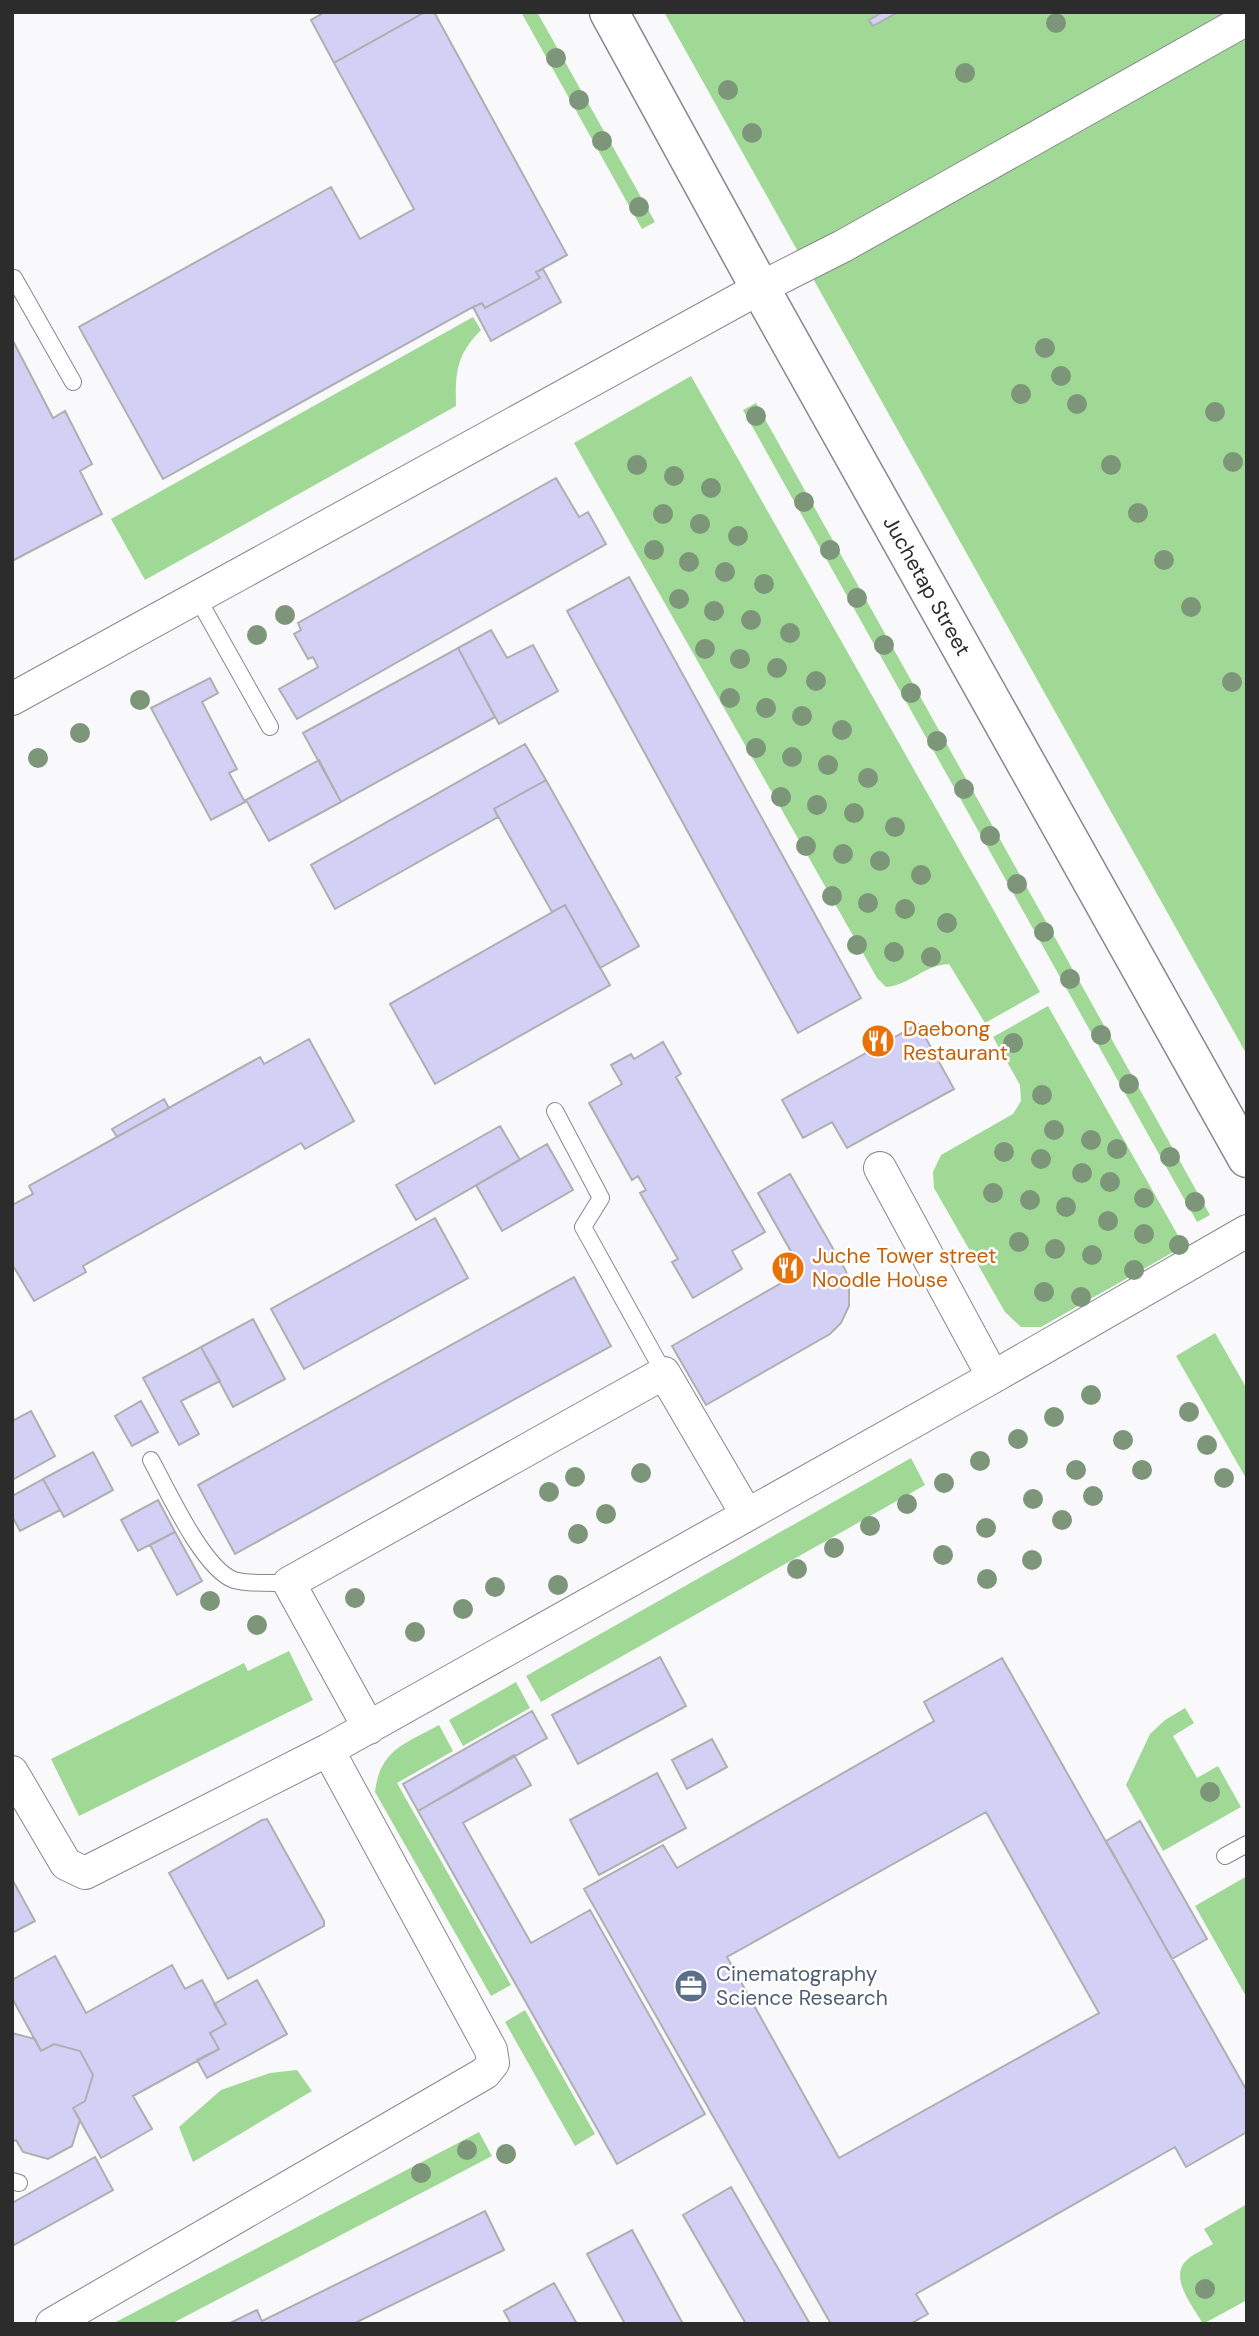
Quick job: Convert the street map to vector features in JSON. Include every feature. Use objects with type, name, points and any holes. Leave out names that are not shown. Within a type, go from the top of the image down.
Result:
[{"type":"main road","name":"Juchetap Street","points":[[609,12],[760,288],[1247,1158]]},
{"type":"street","points":[[12,699],[760,288],[843,246],[1247,19]]},
{"type":"street","points":[[880,1168],[993,1377]]},
{"type":"street","points":[[12,1772],[66,1864],[85,1873],[369,1728],[1247,1231]]},
{"type":"street","points":[[369,1728],[289,1584],[664,1373],[747,1515]]},
{"type":"street","points":[[52,2324],[485,2073],[493,2063],[491,2050],[328,1750]]},
{"type":"lane","points":[[15,278],[73,382]]},
{"type":"lane","points":[[197,597],[270,727]]},
{"type":"lane","points":[[555,1111],[601,1198],[583,1227],[664,1373]]},
{"type":"lane","points":[[151,1460],[184,1522],[211,1562],[234,1580],[289,1584]]},
{"type":"lane","points":[[1225,1856],[1247,1844]]},
{"type":"green space","points":[[521,12],[537,12],[655,222],[642,229]]},
{"type":"green space","points":[[664,12],[1247,12],[1247,1055]]},
{"type":"green space","points":[[473,317],[481,330],[467,347],[459,364],[456,406],[145,580],[111,519]]},
{"type":"green space","points":[[691,376],[1040,992],[985,1023],[949,964],[940,965],[902,983],[886,987],[877,978],[574,443]]},
{"type":"green space","points":[[756,403],[1210,1215],[1197,1222],[743,410]]},
{"type":"green space","points":[[1048,1006],[1184,1246],[1041,1327],[1021,1327],[1005,1312],[934,1188],[933,1172],[941,1155],[1013,1114],[1021,1101],[1020,1085],[993,1037]]},
{"type":"green space","points":[[1215,1333],[1247,1389],[1247,1480],[1176,1356]]},
{"type":"green space","points":[[911,1458],[925,1485],[541,1702],[526,1676]]},
{"type":"green space","points":[[289,1651],[313,1700],[79,1816],[51,1759],[244,1663],[248,1671]]},
{"type":"green space","points":[[516,1682],[530,1708],[463,1746],[449,1720]]},
{"type":"green space","points":[[1185,1708],[1194,1723],[1173,1736],[1197,1778],[1218,1766],[1241,1807],[1163,1851],[1126,1785],[1150,1734],[1165,1720]]},
{"type":"green space","points":[[439,1725],[453,1751],[397,1783],[511,1985],[491,1996],[375,1792],[382,1766],[388,1757],[405,1743]]},
{"type":"green space","points":[[1247,1876],[1247,1998],[1195,1906]]},
{"type":"green space","points":[[525,2010],[595,2134],[575,2146],[505,2022]]},
{"type":"green space","points":[[297,2070],[312,2091],[193,2162],[179,2127],[221,2090],[270,2073]]},
{"type":"green space","points":[[479,2132],[492,2156],[171,2324],[112,2324]]},
{"type":"green space","points":[[1247,2204],[1247,2300],[1203,2324],[1184,2291],[1180,2274],[1182,2266],[1188,2259],[1213,2244],[1204,2229]]},
{"type":"building","points":[[325,12],[425,12],[334,63],[311,20]]},
{"type":"building","points":[[425,12],[434,12],[567,255],[536,272],[540,278],[485,308],[482,303],[473,307],[163,479],[79,327],[331,187],[360,239],[414,209],[334,63]]},
{"type":"building","points":[[883,12],[898,12],[873,26],[869,20]]},
{"type":"building","points":[[543,269],[561,302],[491,341],[473,307],[482,303],[485,308],[540,278],[536,272]]},
{"type":"building","points":[[12,339],[53,418],[65,411],[92,464],[80,471],[102,514],[12,561]]},
{"type":"building","points":[[556,478],[579,517],[588,512],[606,544],[297,719],[279,689],[318,667],[313,657],[308,659],[294,634],[301,630],[298,623]]},
{"type":"building","points":[[629,577],[861,998],[798,1033],[567,611]]},
{"type":"building","points":[[491,630],[507,658],[533,645],[558,691],[499,724],[458,648]]},
{"type":"building","points":[[458,648],[495,717],[341,802],[303,733]]},
{"type":"building","points":[[210,678],[218,693],[202,702],[237,769],[229,773],[245,802],[211,820],[151,708]]},
{"type":"building","points":[[525,744],[546,780],[494,809],[498,817],[335,909],[311,865]]},
{"type":"building","points":[[319,760],[341,802],[269,841],[246,800]]},
{"type":"building","points":[[546,780],[639,946],[600,968],[565,905],[552,912],[494,809]]},
{"type":"building","points":[[565,905],[610,985],[435,1084],[390,1004]]},
{"type":"building","points":[[918,1024],[954,1089],[847,1148],[832,1122],[803,1138],[782,1100]]},
{"type":"building","points":[[309,1039],[354,1121],[305,1149],[301,1143],[83,1266],[86,1272],[34,1301],[12,1264],[12,1205],[33,1194],[29,1186],[260,1057],[264,1064]]},
{"type":"building","points":[[663,1042],[681,1074],[676,1077],[765,1232],[732,1251],[742,1269],[693,1298],[672,1262],[678,1259],[640,1193],[646,1190],[638,1176],[632,1180],[589,1103],[622,1084],[611,1065],[631,1054],[634,1059]]},
{"type":"building","points":[[164,1099],[169,1108],[117,1137],[112,1129]]},
{"type":"building","points":[[500,1126],[520,1160],[416,1220],[396,1185]]},
{"type":"building","points":[[547,1144],[573,1190],[502,1231],[476,1185]]},
{"type":"building","points":[[790,1174],[846,1271],[849,1306],[841,1323],[830,1334],[706,1405],[672,1346],[802,1271],[758,1193]]},
{"type":"building","points":[[435,1218],[468,1278],[304,1369],[271,1309]]},
{"type":"building","points":[[574,1277],[611,1346],[235,1554],[198,1485]]},
{"type":"building","points":[[253,1319],[285,1379],[233,1407],[201,1347]]},
{"type":"building","points":[[201,1347],[220,1381],[181,1401],[199,1434],[179,1445],[143,1378]]},
{"type":"building","points":[[141,1401],[158,1432],[132,1446],[115,1416]]},
{"type":"building","points":[[31,1411],[55,1456],[12,1480],[12,1421]]},
{"type":"building","points":[[93,1452],[113,1490],[64,1517],[43,1479]]},
{"type":"building","points":[[43,1479],[60,1510],[20,1531],[12,1516],[12,1496]]},
{"type":"building","points":[[158,1500],[175,1532],[138,1551],[121,1520]]},
{"type":"building","points":[[175,1532],[202,1581],[177,1595],[150,1545]]},
{"type":"building","points":[[660,1657],[686,1706],[578,1764],[552,1715]]},
{"type":"building","name":"Cinematography Science Research","points":[[1002,1658],[1247,2091],[1247,2132],[1186,2167],[1175,2147],[916,2294],[928,2314],[910,2324],[831,2324],[584,1889],[663,1845],[677,1868],[934,1721],[924,1702]],"holes":[[[986,1812],[1099,2013],[839,2158],[727,1957]]]},
{"type":"building","points":[[532,1711],[547,1738],[418,1811],[403,1784]]},
{"type":"building","points":[[712,1739],[727,1767],[687,1789],[672,1760]]},
{"type":"building","points":[[514,1755],[531,1785],[463,1823],[531,1943],[590,1910],[705,2114],[617,2164],[418,1811]]},
{"type":"building","points":[[657,1773],[686,1828],[599,1875],[570,1820]]},
{"type":"building","points":[[267,1819],[324,1921],[324,1926],[228,1979],[169,1873]]},
{"type":"building","points":[[1140,1821],[1207,1939],[1172,1959],[1106,1841]]},
{"type":"building","points":[[12,1879],[35,1921],[12,1933]]},
{"type":"building","points":[[55,1956],[86,2013],[172,1965],[185,1989],[202,1980],[226,2024],[210,2033],[219,2049],[133,2096],[152,2129],[101,2158],[73,2108],[85,2101],[93,2075],[80,2051],[54,2044],[41,2051],[12,1998],[12,1980]]},
{"type":"building","points":[[257,1980],[287,2034],[207,2078],[197,2060],[219,2049],[210,2033],[226,2024],[214,2004]]},
{"type":"building","points":[[12,2033],[35,2039],[41,2051],[54,2044],[80,2051],[93,2075],[85,2101],[73,2108],[80,2120],[72,2146],[48,2159],[23,2152],[16,2140],[12,2142]]},
{"type":"building","points":[[95,2157],[113,2190],[12,2246],[12,2203]]},
{"type":"building","points":[[731,2187],[810,2324],[746,2324],[683,2215]]},
{"type":"building","points":[[485,2211],[504,2250],[353,2324],[263,2324],[262,2321]]},
{"type":"building","points":[[632,2230],[683,2324],[625,2324],[587,2254]]},
{"type":"building","points":[[554,2283],[577,2324],[511,2324],[504,2311]]},
{"type":"building","points":[[257,2310],[263,2324],[228,2324]]},
{"type":"place","name":"Daebong Restaurant","points":[[878,1041]]},
{"type":"place","name":"Juche Tower street Noodle House","points":[[788,1268]]},
{"type":"place","name":"Cinematography Science Research","points":[[691,1986]]}]
